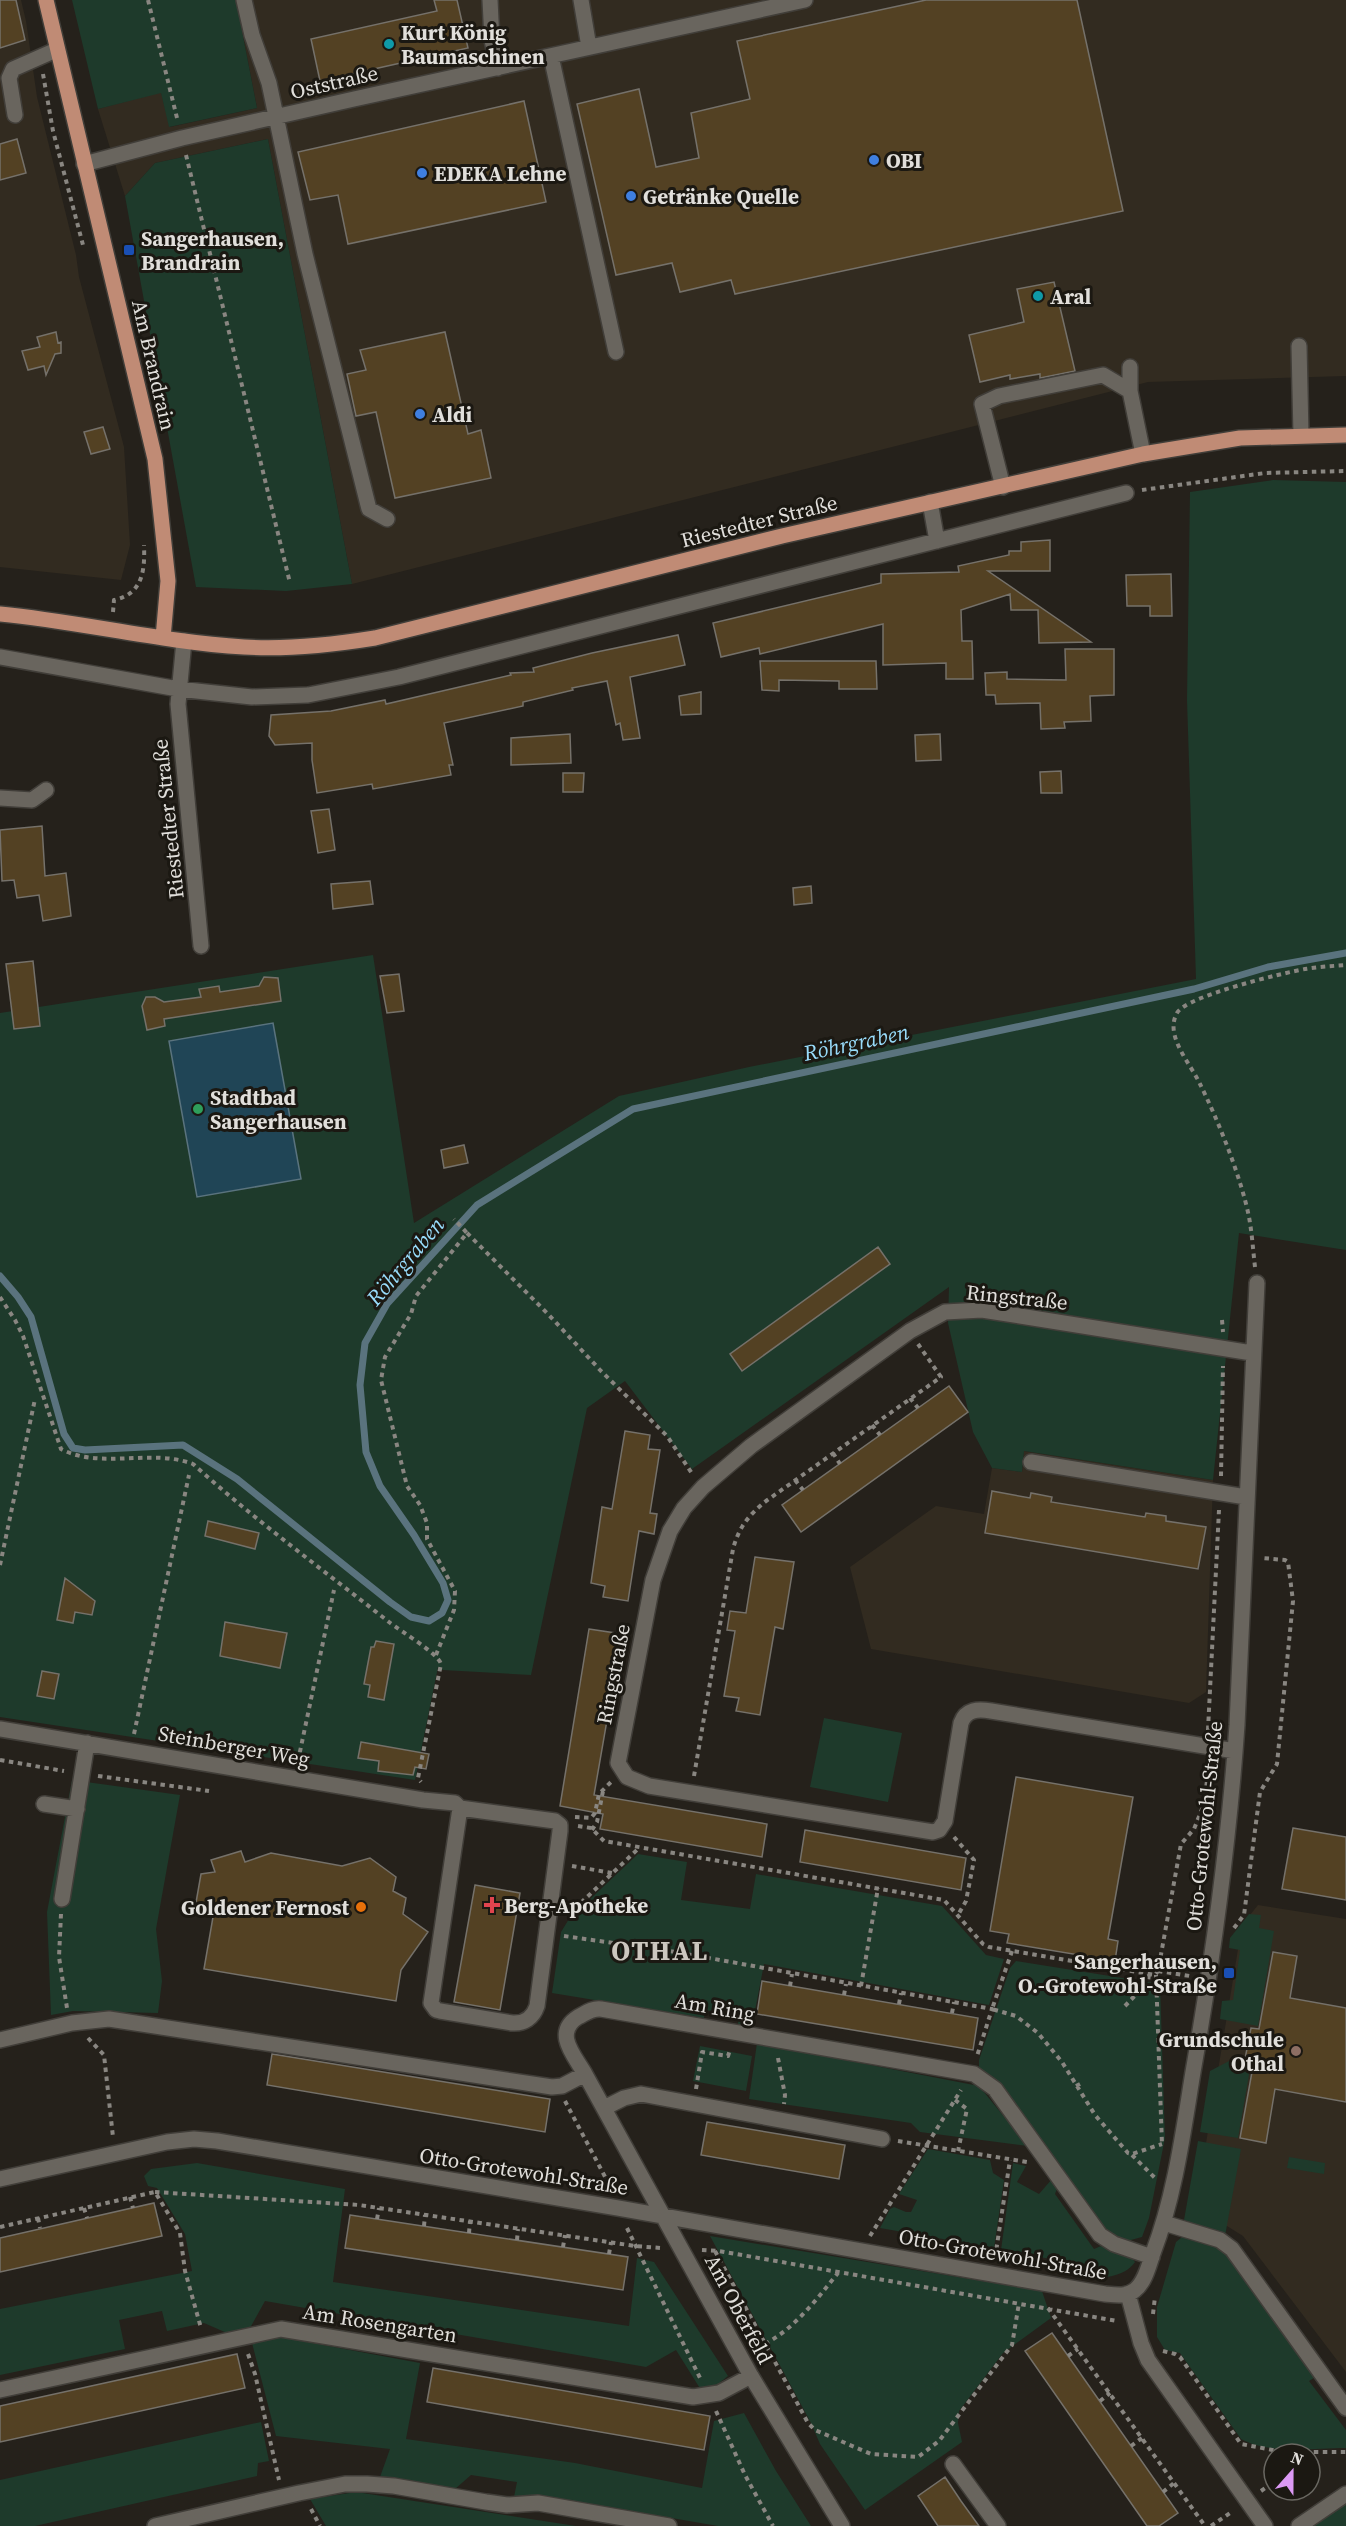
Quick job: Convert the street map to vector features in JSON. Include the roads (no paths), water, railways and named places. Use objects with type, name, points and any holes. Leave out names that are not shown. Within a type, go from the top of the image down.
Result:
[{"type":"main road","name":"Am Brandrain","points":[[46,0],[56,51],[154,459],[168,581],[163,638]]},
{"type":"main road","name":"Riestedter Straße","points":[[0,614],[184,641],[268,648],[320,646],[375,638],[782,536],[1143,454],[1240,438],[1346,435]]},
{"type":"street","points":[[244,0],[252,35],[269,82],[305,254],[369,508],[387,519]]},
{"type":"street","points":[[490,0],[492,40],[498,68]]},
{"type":"street","points":[[581,0],[589,47]]},
{"type":"street","name":"Oststraße","points":[[84,164],[182,138],[805,0]]},
{"type":"street","points":[[15,115],[9,78],[13,69],[56,51]]},
{"type":"street","points":[[551,56],[616,352]]},
{"type":"street","points":[[1299,346],[1302,435]]},
{"type":"street","points":[[1130,367],[1130,391],[1143,454]]},
{"type":"street","points":[[1003,487],[982,404],[999,396],[1104,375],[1130,391]]},
{"type":"street","points":[[0,657],[178,689],[252,697],[308,695],[399,678],[1126,493]]},
{"type":"street","points":[[930,502],[937,541]]},
{"type":"street","name":"Riestedter Straße","points":[[184,641],[178,689],[180,730],[201,946]]},
{"type":"street","points":[[0,798],[33,800],[46,790]]},
{"type":"street","name":"Otto-Grotewohl-Straße","points":[[0,2179],[166,2142],[194,2139],[618,2208],[1105,2294],[1128,2294],[1138,2287],[1164,2223],[1181,2142],[1208,1979],[1235,1751],[1257,1283]]},
{"type":"street","name":"Ringstraße","points":[[1235,1751],[991,1711],[973,1711],[964,1716],[961,1723],[943,1823],[933,1832],[635,1782],[621,1770],[619,1757],[653,1580],[670,1531],[684,1508],[703,1487],[750,1446],[910,1331],[945,1312],[975,1310],[1252,1353]]},
{"type":"street","points":[[1032,1462],[1246,1497]]},
{"type":"street","name":"Steinberger Weg","points":[[0,1729],[423,1800],[455,1803],[460,1808],[555,1823],[556,1864],[548,1934],[537,2006],[534,2014],[527,2020],[512,2023],[440,2011],[433,2007],[431,1999],[460,1808]]},
{"type":"street","points":[[62,1899],[87,1743]]},
{"type":"street","points":[[44,1804],[77,1809]]},
{"type":"street","name":"Am Ring","points":[[604,2108],[566,2038],[566,2029],[574,2020],[597,2009],[972,2073],[995,2089],[1100,2235],[1114,2244],[1152,2257]]},
{"type":"street","points":[[0,2040],[72,2023],[110,2019],[558,2087],[585,2074]]},
{"type":"street","points":[[604,2108],[624,2098],[641,2094],[882,2139]]},
{"type":"street","name":"Am Oberfeld","points":[[604,2108],[751,2376],[842,2526]]},
{"type":"street","points":[[1164,2223],[1220,2240],[1232,2249],[1346,2408]]},
{"type":"street","points":[[1128,2294],[1144,2351],[1152,2366],[1265,2526]]},
{"type":"street","name":"Am Rosengarten","points":[[0,2390],[274,2329],[289,2329],[693,2397],[719,2393],[751,2376]]},
{"type":"street","points":[[953,2464],[998,2526]]},
{"type":"street","points":[[155,2526],[345,2484],[373,2484],[486,2502],[545,2504],[669,2526]]},
{"type":"street","points":[[1299,2526],[1346,2494]]},
{"type":"water","points":[[273,1023],[301,1179],[197,1197],[169,1041]]},
{"type":"waterway","name":"Röhrgraben","points":[[0,1276],[31,1317],[64,1434],[73,1448],[85,1450],[183,1445],[237,1479],[390,1602],[411,1617],[429,1621],[442,1613],[448,1600],[443,1583],[414,1535],[380,1486],[366,1452],[360,1385],[365,1343],[387,1304],[477,1205],[633,1109],[1194,989],[1268,967],[1346,953]]},
{"type":"place","name":"Kurt König Baumaschinen","points":[[389,44]]},
{"type":"place","name":"OBI","points":[[874,160]]},
{"type":"place","name":"EDEKA Lehne","points":[[422,173]]},
{"type":"place","name":"Getränke Quelle","points":[[631,196]]},
{"type":"place","name":"Sangerhausen, Brandrain","points":[[129,250]]},
{"type":"place","name":"Aral","points":[[1038,296]]},
{"type":"place","name":"Aldi","points":[[420,414]]},
{"type":"place","name":"Stadtbad Sangerhausen","points":[[198,1109]]},
{"type":"place","name":"Berg-Apotheke","points":[[492,1905]]},
{"type":"place","name":"Goldener Fernost","points":[[361,1907]]},
{"type":"place","name":"Sangerhausen, O.-Grotewohl-Straße","points":[[1229,1973]]},
{"type":"place","name":"Grundschule Othal","points":[[1296,2051]]},
{"type":"district","name":"OTHAL","points":[[660,1950]]}]
